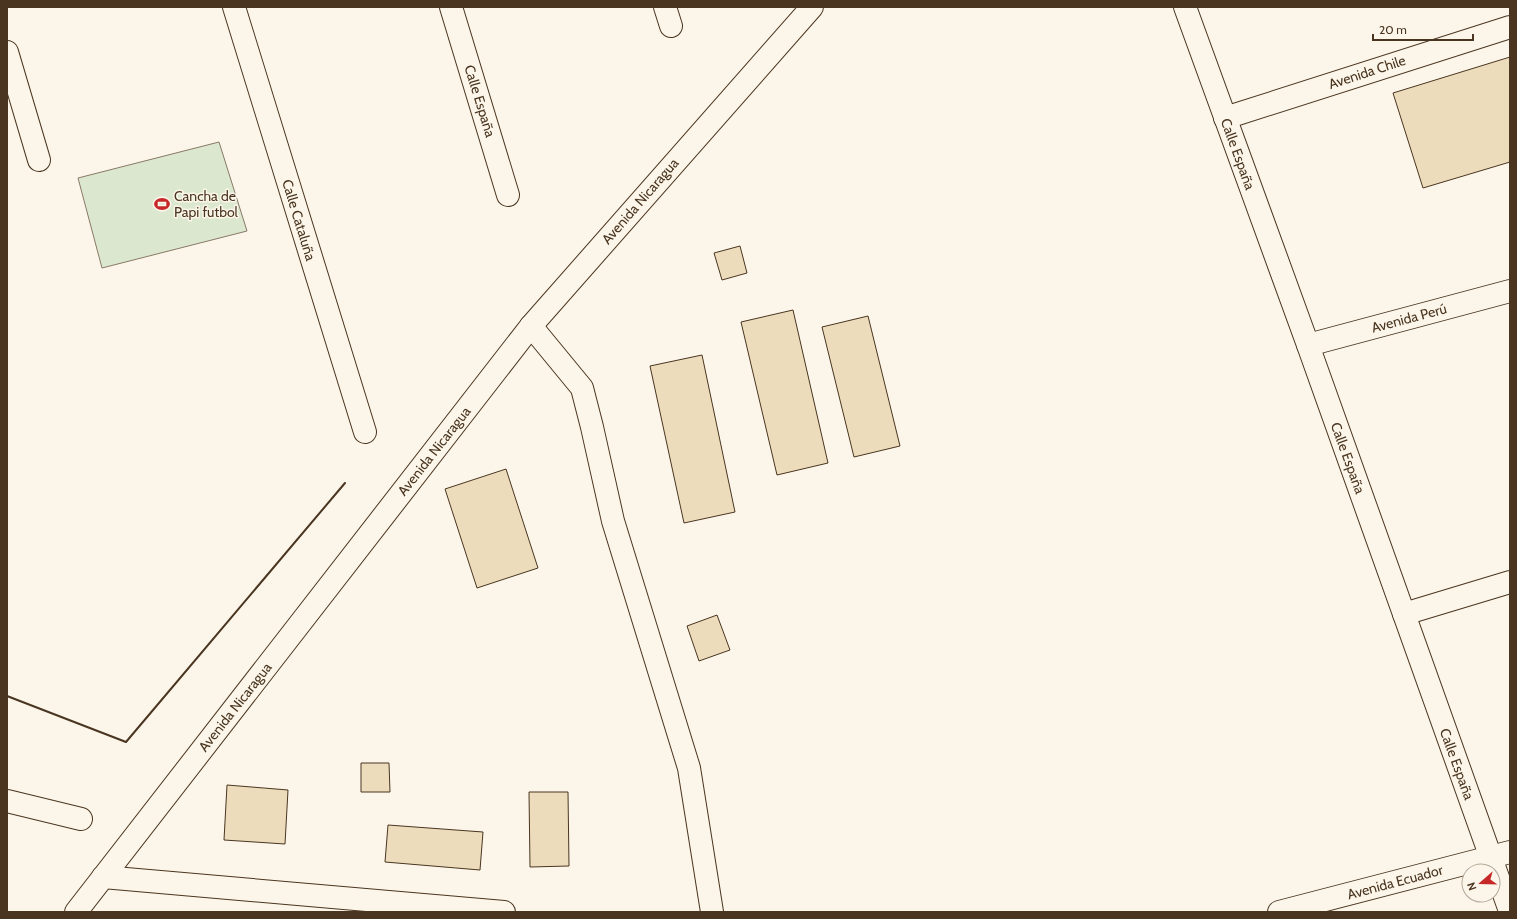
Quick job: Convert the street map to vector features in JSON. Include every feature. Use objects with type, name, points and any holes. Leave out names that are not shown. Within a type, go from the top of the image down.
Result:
[{"type":"street","name":"Calle Cataluña","points":[[234,7],[365,432]]},
{"type":"street","name":"Calle España","points":[[452,7],[508,195]]},
{"type":"street","name":"Avenida Nicaragua","points":[[76,912],[531,326],[812,7]]},
{"type":"street","name":"Calle España","points":[[1185,7],[1404,614],[1500,854],[1510,911]]},
{"type":"street","name":"Avenida Chile","points":[[1225,118],[1510,27]]},
{"type":"street","points":[[7,52],[11,81],[39,160]]},
{"type":"street","name":"Avenida Perú","points":[[1308,345],[1510,291]]},
{"type":"street","points":[[531,326],[582,388],[613,521],[689,768],[712,912]]},
{"type":"street","points":[[1404,614],[1510,582]]},
{"type":"street","points":[[7,801],[81,819]]},
{"type":"street","name":"Avenida Ecuador","points":[[1279,912],[1500,854]]},
{"type":"street","points":[[103,877],[504,912]]},
{"type":"green space","name":"Cancha de Papi futbol","points":[[219,142],[247,231],[102,268],[78,178]]},
{"type":"building","points":[[1510,57],[1510,162],[1423,188],[1393,93]]},
{"type":"building","points":[[740,246],[747,273],[722,280],[714,253]]},
{"type":"building","points":[[793,310],[828,463],[777,475],[741,322]]},
{"type":"building","points":[[868,316],[900,446],[854,457],[822,327]]},
{"type":"building","points":[[702,355],[735,512],[684,523],[650,366]]},
{"type":"building","points":[[506,469],[538,568],[477,588],[445,489]]},
{"type":"building","points":[[717,615],[730,650],[699,661],[687,626]]},
{"type":"building","points":[[361,763],[389,763],[390,792],[361,792]]},
{"type":"building","points":[[227,785],[288,790],[285,844],[224,840]]},
{"type":"building","points":[[529,792],[568,792],[569,866],[530,867]]},
{"type":"building","points":[[388,825],[483,832],[480,870],[385,862]]},
{"type":"wall","points":[[7,696],[126,742],[345,483]]},
{"type":"place","name":"Cancha de Papi futbol","points":[[162,204]]}]
